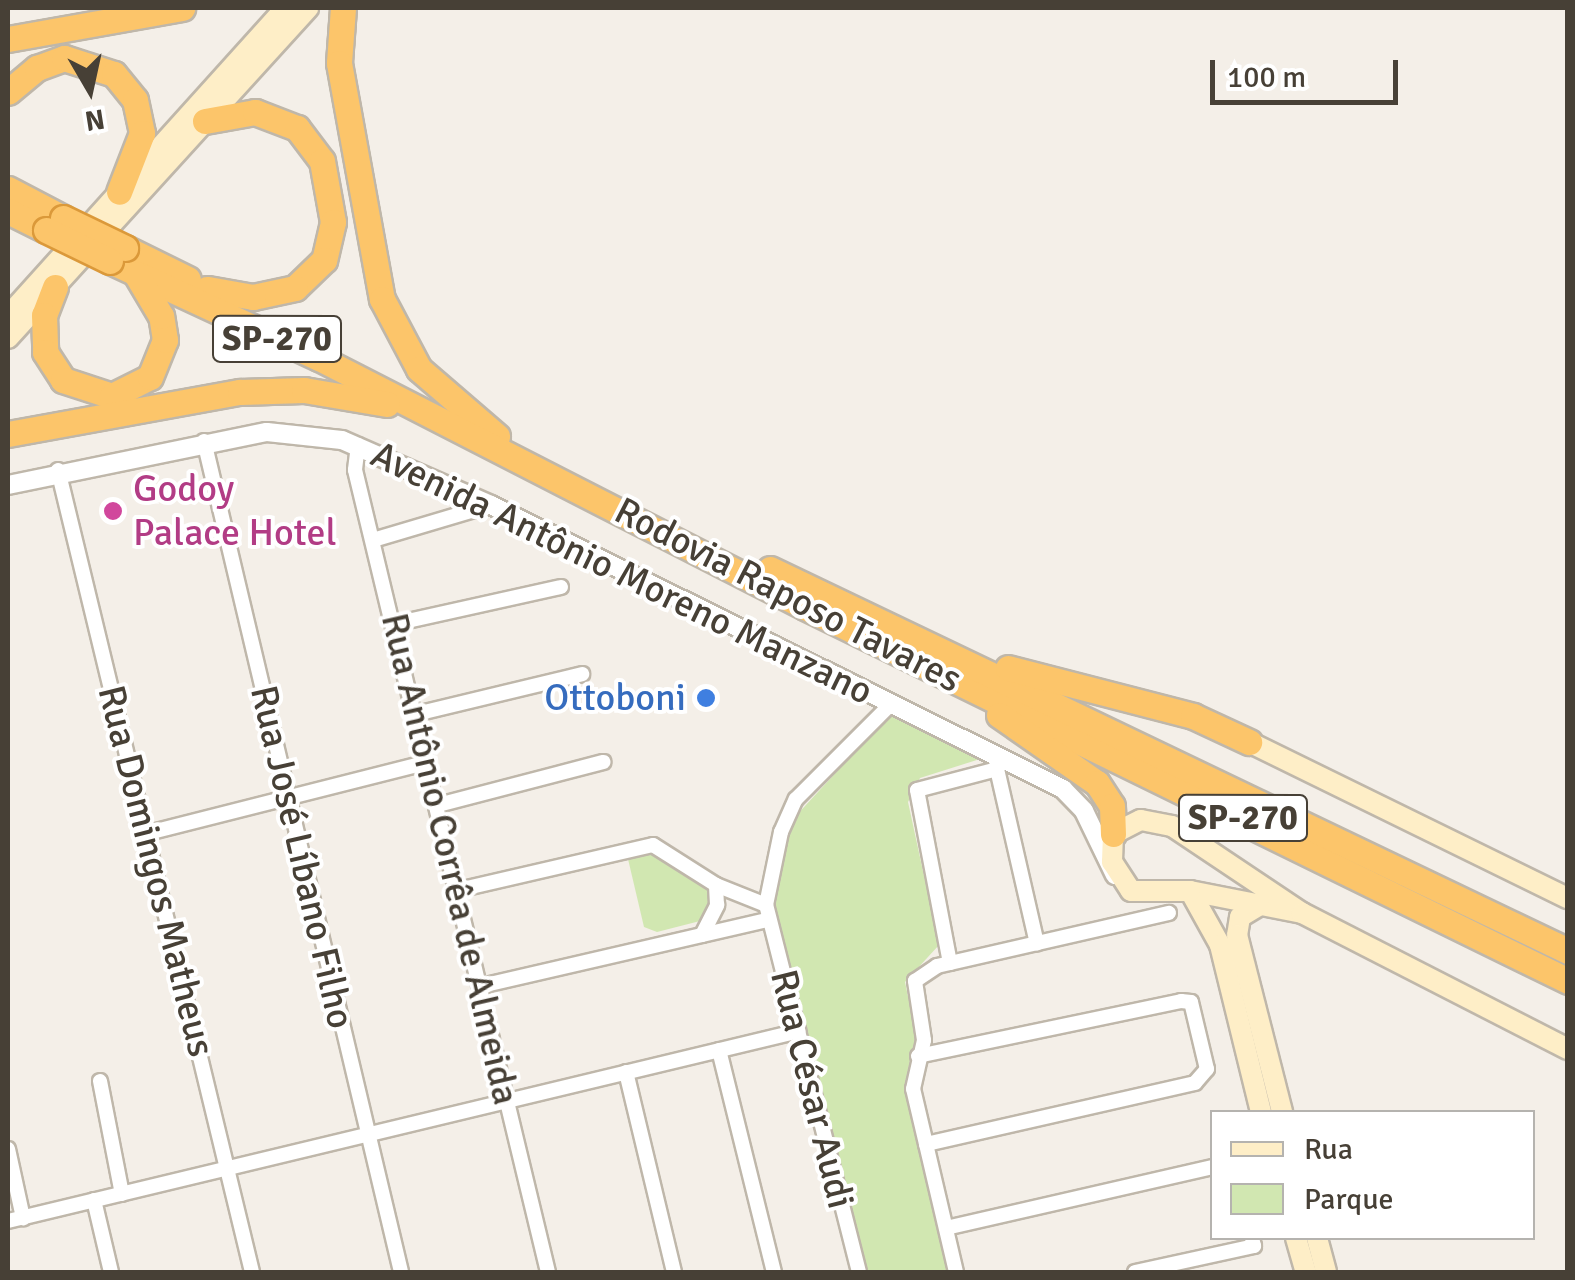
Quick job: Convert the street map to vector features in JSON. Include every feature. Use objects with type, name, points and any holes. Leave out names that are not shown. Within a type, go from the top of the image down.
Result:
[{"type":"highway","points":[[8,39],[182,8]]},
{"type":"highway","points":[[343,8],[339,63],[382,300],[419,369],[497,436]]},
{"type":"highway","points":[[8,92],[37,68],[64,58],[114,74],[135,100],[142,133],[119,192]]},
{"type":"highway","points":[[205,121],[255,112],[297,128],[322,161],[333,222],[324,260],[295,288],[253,297],[207,289]]},
{"type":"highway","name":"Rodovia Raposo Tavares","points":[[11,194],[54,224],[207,289],[1568,981]]},
{"type":"highway","points":[[8,220],[54,224]]},
{"type":"highway","name":"Rodovia Raposo Tavares","points":[[118,254],[136,274],[441,422],[917,650],[1568,951]]},
{"type":"highway","points":[[54,287],[44,315],[45,352],[63,380],[112,396],[150,377],[165,340],[161,316],[136,274]]},
{"type":"highway","points":[[8,434],[240,392],[351,396],[441,422]]},
{"type":"highway","points":[[917,650],[1193,716],[1248,742]]},
{"type":"highway","points":[[917,650],[1098,783],[1112,806],[1113,834]]},
{"type":"main road","points":[[8,316],[286,8]]},
{"type":"main road","points":[[8,338],[308,8]]},
{"type":"main road","points":[[1248,742],[1568,898]]},
{"type":"main road","points":[[1302,913],[1265,902],[1190,891],[1140,893],[1119,880],[1110,851],[1113,834],[1141,820],[1172,826],[1302,913],[1568,1049]]},
{"type":"main road","points":[[1190,891],[1220,945],[1261,1110]]},
{"type":"main road","points":[[1265,902],[1240,917],[1237,935],[1281,1110]]},
{"type":"main road","points":[[1297,1240],[1306,1272]]},
{"type":"main road","points":[[1317,1240],[1326,1272]]},
{"type":"street","name":"Avenida Antônio Moreno Manzano","points":[[8,484],[204,441],[307,433],[358,446],[492,506],[892,703],[1074,800],[1119,880]]},
{"type":"street","name":"Rua José Líbano Filho","points":[[204,441],[400,1272]]},
{"type":"street","name":"Rua Antônio Corrêa de Almeida","points":[[358,446],[355,470],[548,1272]]},
{"type":"street","name":"Rua Domingos Matheus","points":[[58,470],[252,1272]]},
{"type":"street","points":[[374,540],[492,506]]},
{"type":"street","points":[[394,624],[560,586]]},
{"type":"street","points":[[416,714],[582,674]]},
{"type":"street","points":[[767,912],[781,832],[796,799],[892,703]]},
{"type":"street","points":[[148,833],[428,762]]},
{"type":"street","points":[[438,804],[603,762]]},
{"type":"street","points":[[950,963],[917,790],[997,762],[1037,943]]},
{"type":"street","points":[[458,890],[654,846],[767,912]]},
{"type":"street","points":[[702,935],[718,905],[716,885]]},
{"type":"street","points":[[481,986],[702,935],[767,912]]},
{"type":"street","name":"Rua César Audi","points":[[767,912],[859,1272]]},
{"type":"street","points":[[956,1272],[913,1089],[924,1040],[915,981],[950,963],[1168,913]]},
{"type":"street","points":[[918,1056],[1191,1002],[1204,1078],[926,1144]]},
{"type":"street","points":[[8,1150],[15,1219],[799,1031]]},
{"type":"street","points":[[719,1050],[774,1272]]},
{"type":"street","points":[[626,1072],[674,1272]]},
{"type":"street","points":[[100,1081],[122,1194]]},
{"type":"street","points":[[946,1228],[1210,1167]]},
{"type":"street","points":[[94,1200],[111,1272]]},
{"type":"street","points":[[1135,1272],[1253,1242]]},
{"type":"green space","points":[[890,714],[980,759],[920,778],[908,802],[939,945],[905,982],[916,1035],[905,1083],[949,1272],[868,1272],[771,909],[793,819]]},
{"type":"green space","points":[[650,851],[705,884],[712,900],[700,921],[657,932],[644,927],[628,859],[630,853]]},
{"type":"place","name":"Godoy Palace Hotel","points":[[113,511]]},
{"type":"place","name":"Ottoboni","points":[[706,698]]}]
